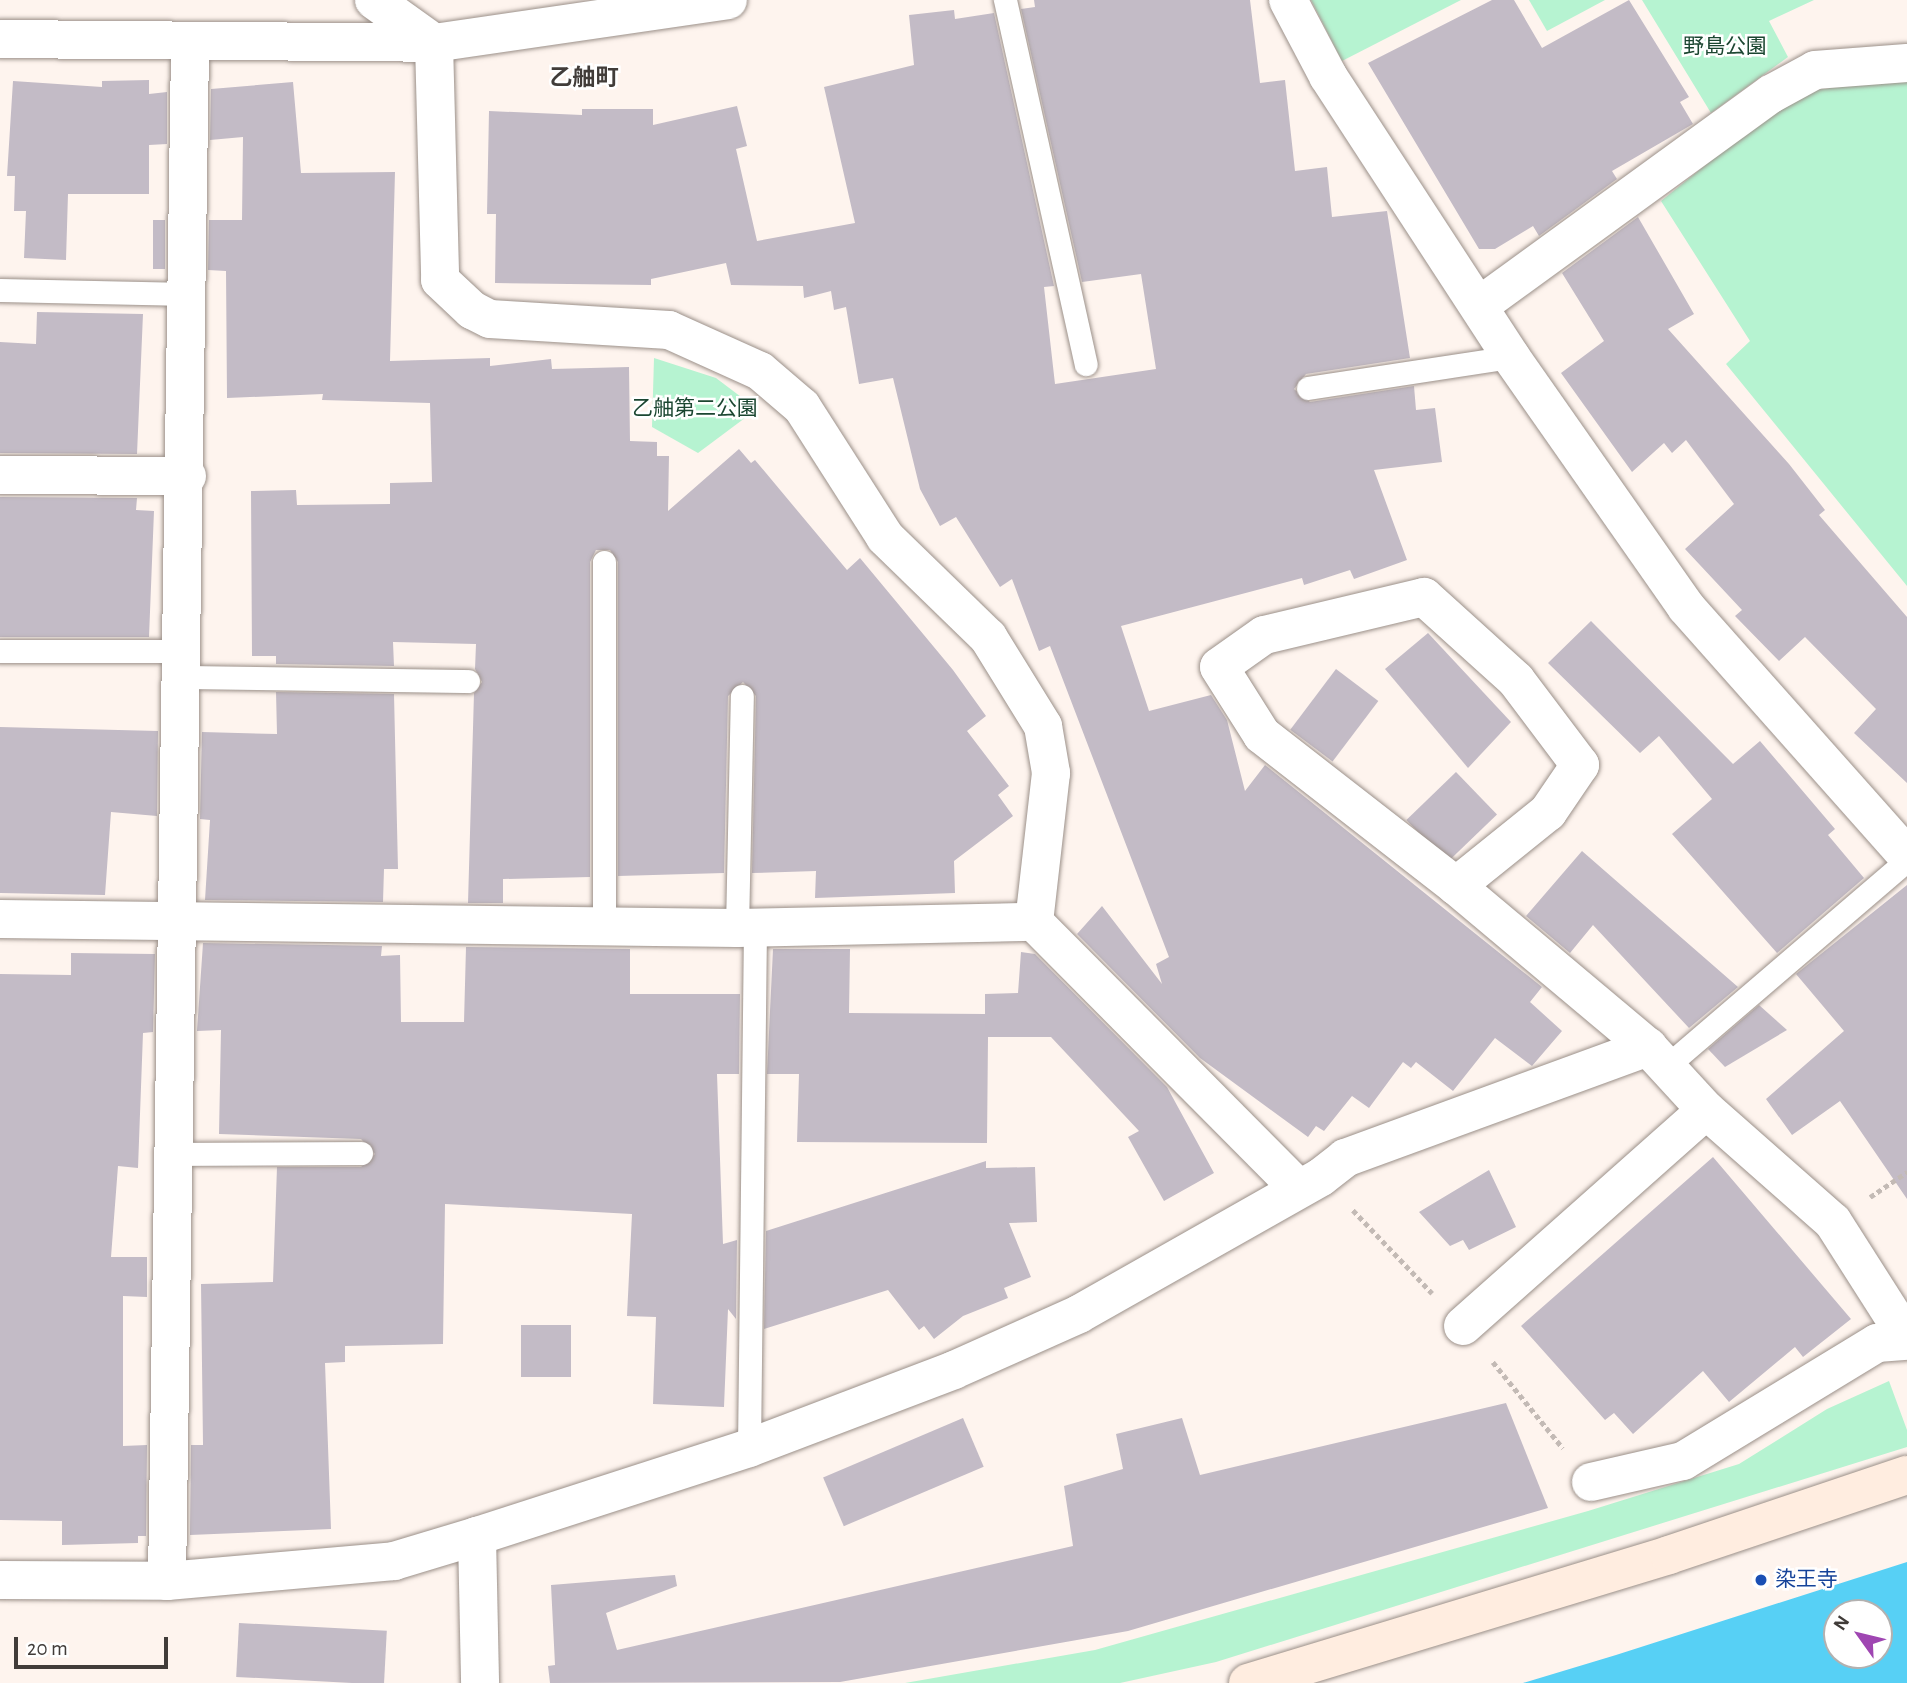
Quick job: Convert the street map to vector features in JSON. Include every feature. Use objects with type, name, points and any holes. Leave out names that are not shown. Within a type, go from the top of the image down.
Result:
[{"type":"street","points":[[374,0],[434,43]]},
{"type":"street","points":[[1288,0],[1328,76],[1511,357],[1686,607],[1907,858]]},
{"type":"street","points":[[0,39],[190,44],[434,43],[715,1]]},
{"type":"street","points":[[434,43],[440,280],[472,310],[490,319],[669,330],[760,371],[802,407],[885,537],[988,637],[1043,726],[1051,773],[1034,922]]},
{"type":"street","points":[[167,1581],[190,294],[190,44]]},
{"type":"street","points":[[1479,306],[1771,94],[1815,70],[1907,62]]},
{"type":"street","points":[[0,475],[187,476]]},
{"type":"street","points":[[1456,886],[1548,812],[1580,765],[1516,680],[1424,597],[1264,635],[1219,667],[1262,735],[1456,886],[1658,1056],[1706,1110],[1833,1222],[1907,1340],[1877,1343],[1684,1461],[1591,1482]]},
{"type":"street","points":[[0,919],[604,923],[746,928],[1034,922],[1298,1188]]},
{"type":"street","points":[[0,1580],[167,1581],[394,1561],[477,1536],[749,1448],[954,1370],[1079,1314],[1298,1188],[1345,1158],[1658,1056]]},
{"type":"street","points":[[1463,1326],[1706,1110]]},
{"type":"street","points":[[1248,1683],[1669,1555],[1907,1475]]},
{"type":"street","points":[[477,1536],[480,1683]]},
{"type":"lane","points":[[1005,0],[1086,364]]},
{"type":"lane","points":[[0,290],[190,294]]},
{"type":"lane","points":[[1308,388],[1511,357]]},
{"type":"lane","points":[[604,562],[604,923]]},
{"type":"lane","points":[[0,651],[468,681]]},
{"type":"lane","points":[[741,696],[746,928],[749,1448]]},
{"type":"lane","points":[[1658,1056],[1907,858]]},
{"type":"lane","points":[[174,1154],[361,1153]]},
{"type":"green space","points":[[1311,0],[1461,0],[1342,61]]},
{"type":"green space","points":[[1529,0],[1605,0],[1547,31]]},
{"type":"green space","name":"野島公園","points":[[1642,0],[1814,0],[1769,21],[1788,57],[1711,113]]},
{"type":"green space","points":[[1907,77],[1907,586],[1726,364],[1750,341],[1661,201],[1795,93]]},
{"type":"green space","name":"乙舳第二公園","points":[[654,358],[716,378],[757,409],[698,453],[652,427]]},
{"type":"green space","points":[[1889,1381],[1907,1430],[1907,1447],[1216,1662],[1120,1683],[905,1683],[1095,1650],[1588,1511],[1739,1464],[1827,1409]]},
{"type":"water","points":[[1907,1562],[1907,1683],[1523,1683],[1616,1655]]},
{"type":"building","points":[[1034,0],[1250,0],[1260,83],[1285,80],[1295,171],[1327,167],[1332,217],[1387,211],[1410,358],[1306,374],[1294,389],[1310,402],[1414,386],[1416,410],[1435,408],[1442,462],[1374,470],[1407,560],[1354,579],[1350,570],[1304,585],[1302,578],[1121,626],[1149,711],[1211,695],[1227,720],[1245,791],[1265,765],[1542,987],[1530,1002],[1562,1031],[1532,1066],[1495,1038],[1453,1091],[1416,1062],[1411,1068],[1403,1062],[1369,1108],[1352,1096],[1324,1131],[1316,1126],[1308,1137],[1200,1058],[1077,934],[1102,906],[1162,984],[1156,964],[1169,957],[1050,646],[1039,651],[1012,579],[1000,587],[956,517],[940,526],[920,489],[893,378],[859,384],[846,307],[834,310],[831,291],[804,298],[803,286],[731,285],[726,263],[651,279],[651,285],[495,283],[496,214],[487,214],[489,111],[582,115],[582,109],[653,109],[653,125],[737,106],[747,146],[736,149],[757,241],[855,223],[824,87],[914,65],[909,15],[954,10],[955,19],[994,13],[1054,286],[1044,287],[1055,384],[1156,369],[1141,274],[1082,282],[1021,9],[1035,7]]},
{"type":"building","points":[[1492,0],[1514,0],[1542,48],[1629,0],[1689,97],[1680,102],[1693,124],[1612,171],[1617,179],[1539,236],[1533,226],[1495,249],[1479,249],[1368,63]]},
{"type":"building","points":[[149,80],[149,94],[167,92],[167,144],[149,145],[149,194],[68,194],[66,260],[24,258],[26,211],[14,211],[15,176],[7,176],[13,81],[102,87],[102,81]]},
{"type":"building","points":[[293,82],[301,173],[395,172],[390,361],[490,358],[490,366],[551,359],[552,369],[629,367],[630,441],[657,442],[657,456],[669,456],[668,511],[739,449],[751,463],[755,460],[847,570],[860,558],[953,670],[986,716],[967,731],[1009,786],[998,795],[1013,816],[954,861],[955,893],[815,898],[816,871],[752,873],[756,696],[743,682],[728,696],[724,873],[618,876],[618,562],[610,550],[596,550],[590,562],[590,877],[503,879],[503,903],[468,903],[474,693],[482,682],[475,669],[476,644],[393,642],[394,666],[276,664],[276,656],[252,656],[251,491],[296,490],[297,505],[390,504],[390,483],[432,482],[430,403],[322,400],[323,394],[227,398],[226,271],[208,270],[209,220],[242,220],[243,137],[210,140],[211,89]]},
{"type":"building","points":[[1638,217],[1694,314],[1668,329],[1789,464],[1825,510],[1819,515],[1907,617],[1907,783],[1854,733],[1876,709],[1805,637],[1779,661],[1735,616],[1742,610],[1685,549],[1734,504],[1686,440],[1672,453],[1664,443],[1632,472],[1561,373],[1604,341],[1562,273]]},
{"type":"building","points":[[153,220],[165,220],[165,269],[153,269]]},
{"type":"building","points":[[37,312],[143,314],[137,454],[0,453],[0,342],[36,344]]},
{"type":"building","points":[[0,497],[137,498],[136,510],[154,511],[149,637],[0,637]]},
{"type":"building","points":[[1591,621],[1733,764],[1760,741],[1835,829],[1828,835],[1864,878],[1777,953],[1672,834],[1712,799],[1659,736],[1640,753],[1548,663]]},
{"type":"building","points":[[1428,633],[1511,722],[1468,768],[1385,669]]},
{"type":"building","points":[[1336,669],[1378,701],[1333,762],[1290,730]]},
{"type":"building","points":[[276,692],[394,694],[398,869],[384,869],[383,902],[205,900],[210,820],[200,819],[202,732],[277,734]]},
{"type":"building","points":[[0,727],[158,731],[157,816],[111,812],[105,895],[0,893]]},
{"type":"building","points":[[1456,772],[1497,814],[1447,862],[1406,820]]},
{"type":"building","points":[[1582,851],[1738,987],[1689,1028],[1593,925],[1570,953],[1526,916]]},
{"type":"building","points":[[1907,885],[1907,1199],[1840,1101],[1792,1135],[1766,1099],[1844,1031],[1796,974]]},
{"type":"building","points":[[203,943],[382,946],[381,956],[400,955],[401,1022],[464,1022],[466,947],[630,949],[630,994],[740,994],[739,1074],[717,1074],[723,1244],[737,1240],[736,1319],[728,1309],[724,1407],[653,1404],[656,1317],[627,1316],[632,1214],[445,1204],[443,1344],[345,1346],[345,1362],[325,1363],[331,1529],[190,1535],[191,1445],[203,1445],[201,1284],[273,1282],[277,1167],[361,1167],[375,1154],[361,1139],[219,1134],[221,1030],[197,1031]]},
{"type":"building","points":[[773,949],[850,949],[849,1013],[985,1014],[985,994],[1018,993],[1021,952],[1035,954],[1167,1087],[1214,1173],[1164,1201],[1128,1137],[1139,1131],[1051,1037],[988,1037],[987,1143],[797,1142],[799,1074],[767,1074]]},
{"type":"building","points":[[71,953],[155,954],[153,1032],[143,1033],[138,1168],[118,1166],[111,1257],[147,1257],[147,1297],[123,1296],[123,1446],[147,1445],[146,1536],[138,1536],[138,1543],[62,1545],[62,1521],[0,1520],[0,974],[71,975]]},
{"type":"building","points":[[1759,1005],[1787,1030],[1725,1067],[1708,1049]]},
{"type":"building","points":[[1713,1157],[1851,1319],[1803,1357],[1795,1347],[1729,1402],[1703,1371],[1633,1434],[1614,1413],[1605,1420],[1521,1326]]},
{"type":"building","points":[[986,1161],[986,1168],[1035,1167],[1037,1222],[1009,1223],[1031,1277],[1004,1288],[1008,1298],[963,1316],[934,1339],[924,1326],[919,1330],[888,1290],[764,1329],[766,1231]]},
{"type":"building","points":[[1489,1170],[1516,1227],[1469,1250],[1463,1240],[1450,1246],[1419,1212]]},
{"type":"building","points":[[521,1325],[571,1325],[571,1377],[521,1377]]},
{"type":"building","points":[[1506,1403],[1548,1508],[1128,1631],[840,1682],[550,1683],[548,1666],[555,1665],[551,1585],[675,1575],[677,1586],[606,1613],[617,1650],[1073,1546],[1064,1486],[1123,1469],[1116,1434],[1182,1418],[1200,1475]]},
{"type":"building","points":[[963,1418],[984,1467],[844,1526],[823,1477]]},
{"type":"building","points":[[239,1623],[387,1631],[384,1683],[236,1677]]},
{"type":"place","name":"染王寺","points":[[1761,1580]]},
{"type":"district","name":"乙舳町","points":[[584,79]]}]
